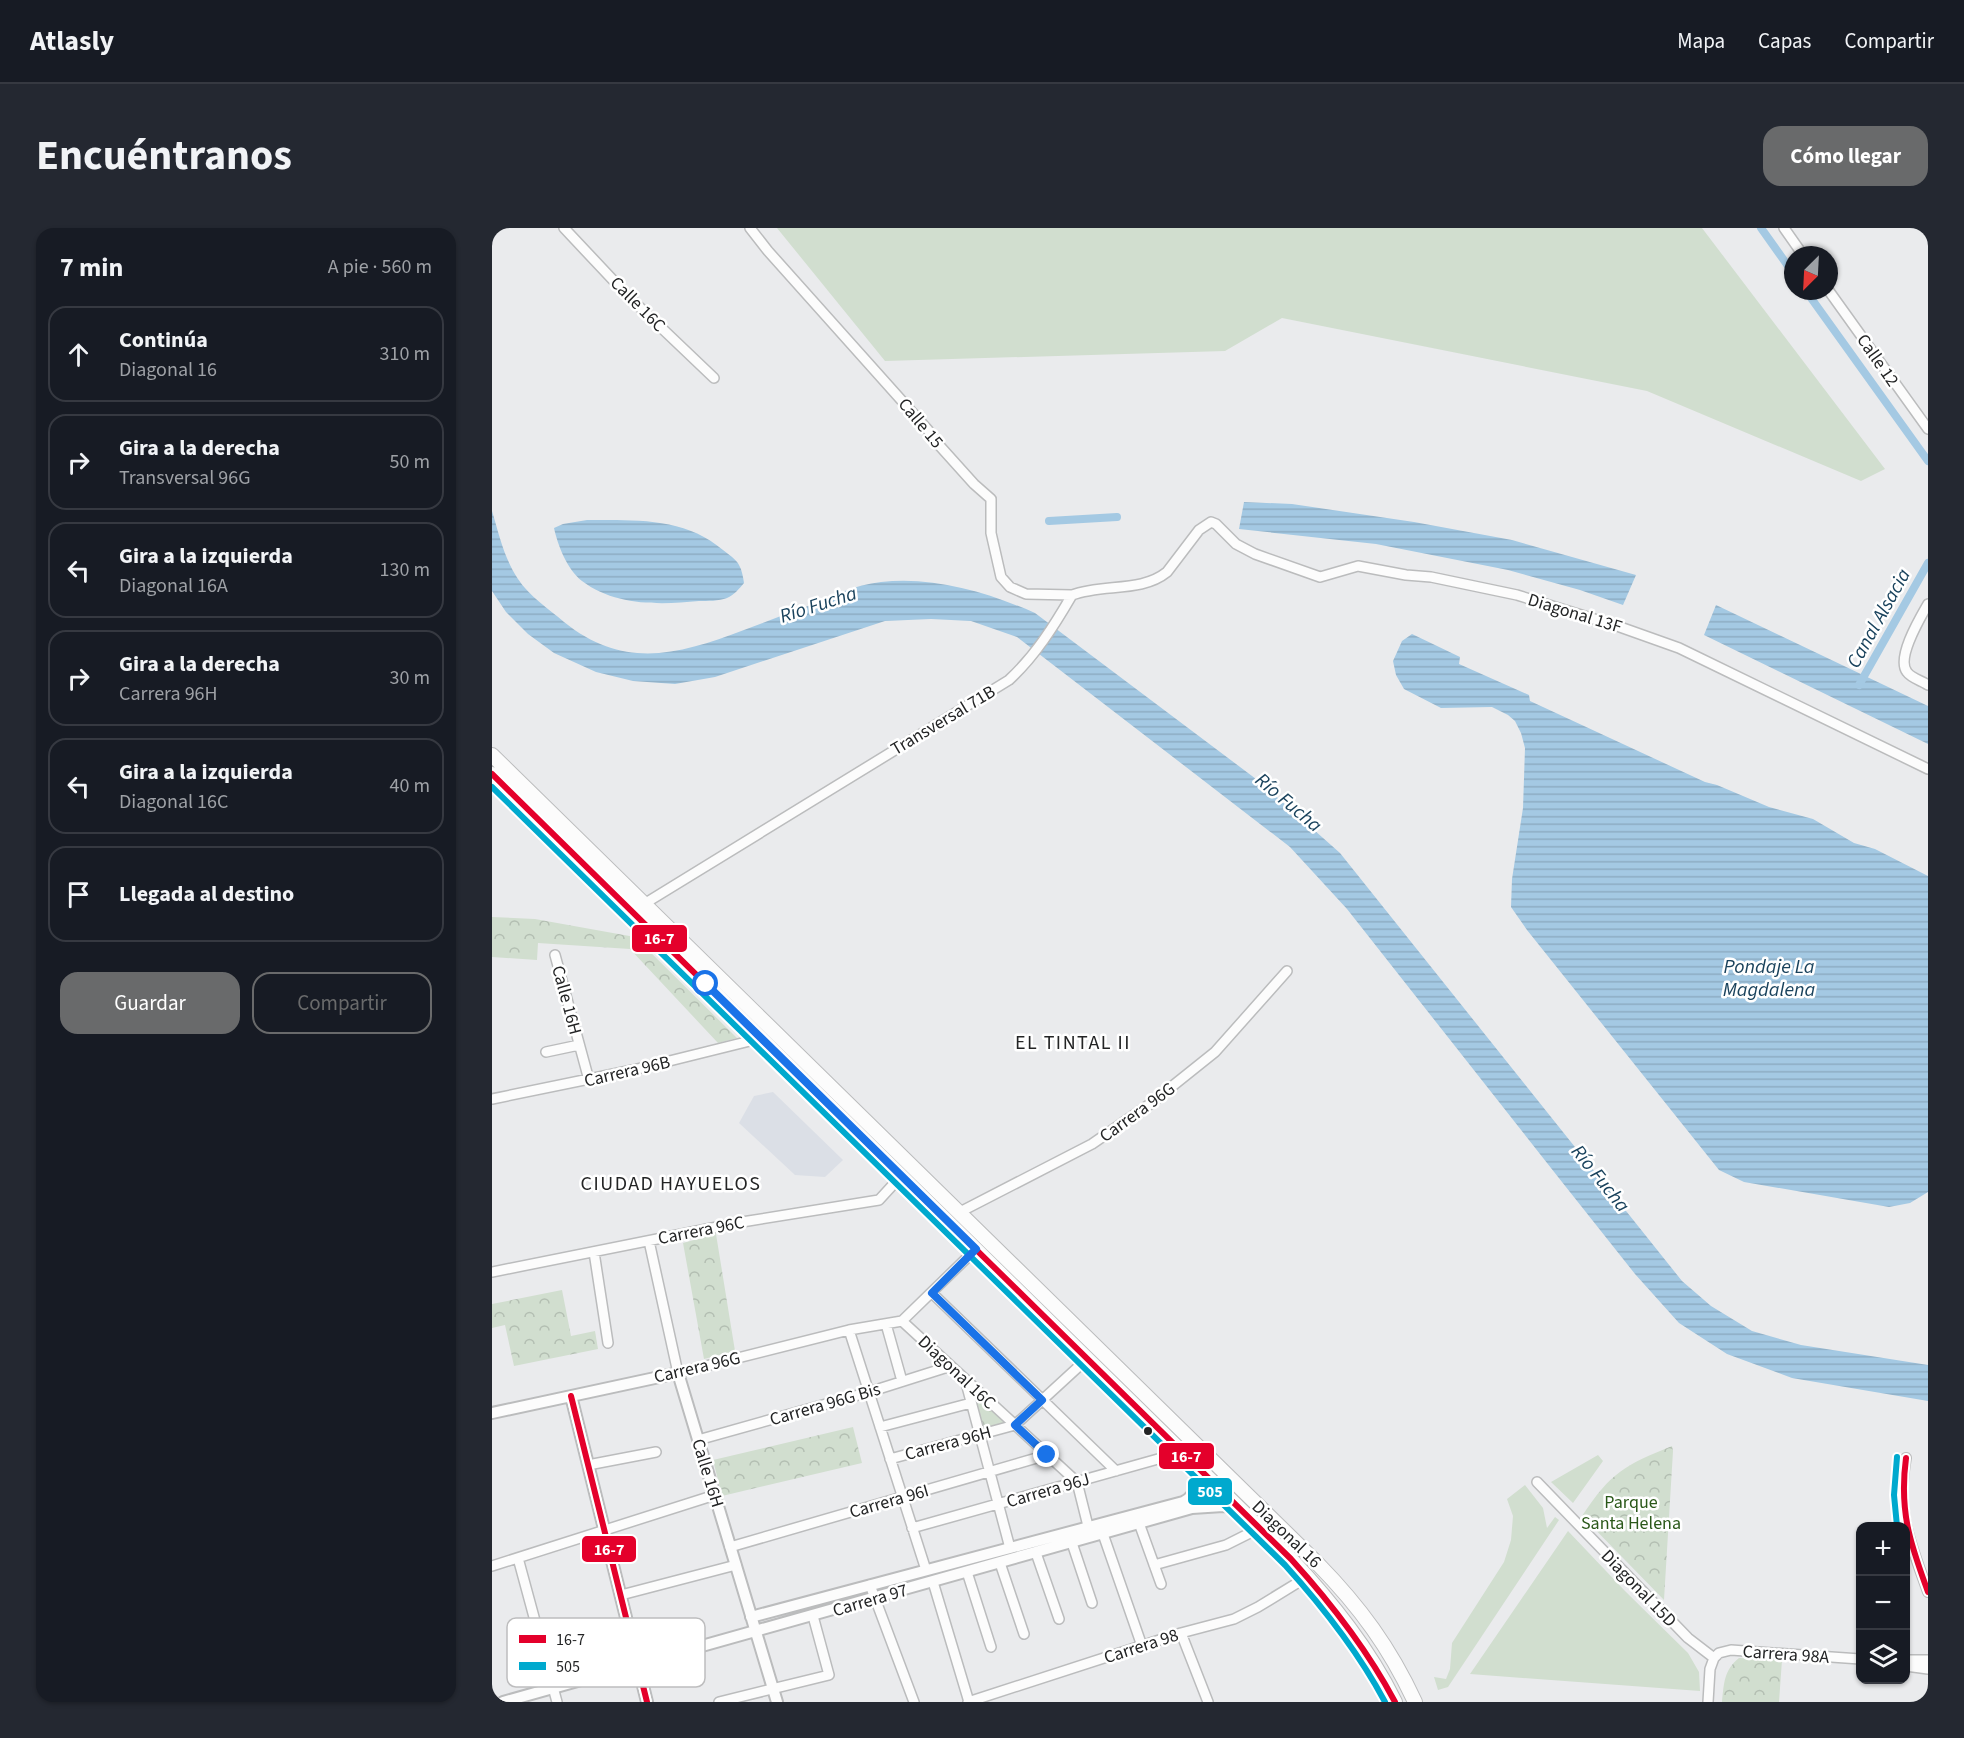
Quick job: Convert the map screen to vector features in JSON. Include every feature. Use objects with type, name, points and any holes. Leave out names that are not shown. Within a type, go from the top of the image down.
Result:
[{"type":"main road","name":"Diagonal 16","points":[[492,755],[1333,1579],[1380,1637],[1415,1702]]},
{"type":"main road","name":"Diagonal 16","points":[[492,774],[1260,1528],[1307,1577],[1362,1644],[1395,1702]]},
{"type":"street","name":"Calle 16C","points":[[564,228],[628,296],[714,378]]},
{"type":"street","name":"Calle 15","points":[[750,228],[938,444],[974,484],[992,499],[991,533],[1000,577],[1010,587],[1026,594],[1072,595]]},
{"type":"street","points":[[1784,228],[1797,246]]},
{"type":"street","name":"Calle 12","points":[[1835,300],[1928,429]]},
{"type":"street","name":"Diagonal 13F","points":[[1072,595],[1107,587],[1133,586],[1161,577],[1199,530],[1211,522],[1216,524],[1236,544],[1255,554],[1320,577],[1358,566],[1431,577],[1517,595],[1620,627],[1679,648],[1928,769]]},
{"type":"street","name":"Transversal 71B","points":[[644,904],[1009,680],[1024,666],[1056,623],[1072,595]]},
{"type":"street","points":[[1928,604],[1904,655],[1907,673],[1928,685]]},
{"type":"street","name":"Calle 16H","points":[[555,955],[589,1080]]},
{"type":"street","name":"Carrera 96G","points":[[958,1213],[1092,1144],[1150,1104],[1215,1052],[1287,971]]},
{"type":"street","name":"Carrera 96B","points":[[492,1099],[589,1080],[762,1038]]},
{"type":"street","points":[[546,1052],[579,1045]]},
{"type":"street","name":"Carrera 96C","points":[[492,1272],[742,1222],[879,1200],[901,1176]]},
{"type":"street","name":"Calle 16H","points":[[649,1241],[678,1373],[777,1702]]},
{"type":"street","points":[[902,1321],[976,1249]]},
{"type":"street","points":[[594,1252],[608,1342]]},
{"type":"street","points":[[932,1293],[1116,1471]]},
{"type":"street","name":"Carrera 96G","points":[[492,1413],[678,1373],[849,1330],[902,1321]]},
{"type":"street","name":"Diagonal 16C","points":[[902,1321],[1077,1482]]},
{"type":"street","points":[[886,1324],[902,1381]]},
{"type":"street","points":[[849,1330],[926,1570]]},
{"type":"street","name":"Carrera 96H","points":[[890,1459],[1015,1425],[1088,1358]]},
{"type":"street","name":"Carrera 96G Bis","points":[[698,1440],[869,1392],[951,1366]]},
{"type":"street","points":[[965,1379],[1010,1548]]},
{"type":"street","points":[[571,1396],[626,1618]]},
{"type":"street","points":[[880,1427],[971,1403]]},
{"type":"street","points":[[588,1465],[656,1452]]},
{"type":"street","name":"Carrera 96J","points":[[912,1528],[1183,1452]]},
{"type":"street","name":"Carrera 96I","points":[[730,1547],[1047,1455]]},
{"type":"street","points":[[1906,1458],[1902,1484],[1905,1519],[1911,1545],[1928,1592]]},
{"type":"street","name":"Carrera 97","points":[[751,1617],[1010,1548],[1090,1532],[1186,1501],[1196,1487],[1194,1463]]},
{"type":"street","points":[[1077,1482],[1090,1532]]},
{"type":"street","name":"Diagonal 15D","points":[[1537,1482],[1688,1638],[1714,1658]]},
{"type":"street","points":[[492,1566],[715,1496]]},
{"type":"street","name":"Carrera 97","points":[[705,1646],[1072,1543],[1090,1532],[1103,1534],[1201,1507],[1238,1507]]},
{"type":"street","points":[[1139,1523],[1161,1584]]},
{"type":"street","points":[[1154,1565],[1226,1545],[1260,1528]]},
{"type":"street","points":[[1103,1534],[1142,1646]]},
{"type":"street","points":[[1072,1543],[1092,1603]]},
{"type":"street","points":[[1036,1553],[1059,1619]]},
{"type":"street","points":[[518,1558],[534,1618]]},
{"type":"street","points":[[1000,1563],[1024,1634]]},
{"type":"street","points":[[621,1595],[736,1565]]},
{"type":"street","points":[[967,1572],[991,1647]]},
{"type":"street","name":"Carrera 98","points":[[968,1702],[1234,1618],[1258,1607],[1307,1577]]},
{"type":"street","points":[[933,1582],[968,1702]]},
{"type":"street","points":[[870,1585],[914,1702]]},
{"type":"street","points":[[720,1702],[829,1675],[813,1616]]},
{"type":"street","points":[[1182,1633],[1208,1702]]},
{"type":"street","name":"Carrera 98A","points":[[1714,1658],[1719,1653],[1731,1650],[1856,1659]]},
{"type":"street","points":[[1708,1702],[1710,1669],[1714,1658]]},
{"type":"street","points":[[1910,1660],[1928,1660]]},
{"type":"street","points":[[1910,1667],[1928,1669]]},
{"type":"street","name":"Carrera 97","points":[[503,1702],[557,1687]]},
{"type":"street","points":[[643,1687],[647,1702]]},
{"type":"street","points":[[553,1688],[557,1702]]},
{"type":"shaded area","points":[[773,1092],[843,1160],[825,1177],[795,1175],[739,1123],[754,1096]]},
{"type":"green space","points":[[777,228],[1702,228],[1885,469],[1861,481],[1647,391],[1282,318],[1225,351],[885,361]]},
{"type":"green space","points":[[492,917],[535,919],[635,937],[737,1038],[718,1043],[630,949],[538,943],[537,960],[492,957]]},
{"type":"green space","points":[[716,1234],[735,1351],[704,1359],[683,1243]]},
{"type":"green space","points":[[562,1290],[571,1336],[595,1331],[598,1349],[514,1366],[505,1325],[492,1328],[492,1304]]},
{"type":"green space","points":[[970,1388],[1008,1424],[979,1430]]},
{"type":"green space","points":[[853,1427],[862,1463],[722,1496],[713,1460]]},
{"type":"green space","name":"Parque Santa Helena","points":[[1672,1446],[1664,1600],[1582,1516],[1602,1489],[1620,1472]]},
{"type":"green space","points":[[1598,1455],[1603,1461],[1573,1503],[1551,1482]]},
{"type":"green space","points":[[1525,1485],[1543,1508],[1547,1528],[1555,1517],[1559,1520],[1448,1687],[1438,1690],[1434,1677],[1446,1679],[1450,1669],[1452,1643],[1504,1562],[1511,1540],[1513,1516],[1507,1499]]},
{"type":"green space","points":[[1568,1531],[1688,1653],[1699,1672],[1700,1691],[1470,1674]]},
{"type":"green space","points":[[1739,1658],[1782,1660],[1779,1702],[1722,1702],[1728,1672]]},
{"type":"water","points":[[1244,502],[1292,504],[1414,522],[1512,540],[1636,575],[1623,605],[1580,590],[1508,570],[1376,544],[1239,529]]},
{"type":"water","name":"Río Fucha","points":[[492,511],[509,563],[528,591],[564,622],[586,637],[608,647],[630,652],[674,651],[696,646],[720,639],[843,591],[881,582],[920,581],[959,587],[998,598],[1035,613],[1260,782],[1340,853],[1682,1281],[1711,1306],[1752,1331],[1801,1345],[1928,1365],[1928,1401],[1792,1378],[1727,1354],[1679,1323],[1635,1274],[1347,909],[1290,847],[1017,637],[971,621],[931,619],[885,621],[715,677],[675,684],[633,681],[596,672],[554,653],[528,634],[506,612],[492,591]]},
{"type":"water","points":[[587,520],[641,521],[676,526],[692,531],[708,539],[738,563],[744,583],[730,597],[713,601],[654,603],[638,602],[609,595],[595,589],[577,576],[564,557],[556,535],[554,528]]},
{"type":"water","points":[[1716,605],[1928,706],[1928,744],[1704,635]]},
{"type":"water","name":"Pondaje La Magdalena","points":[[1412,634],[1460,657],[1459,664],[1529,695],[1530,701],[1705,782],[1769,807],[1813,819],[1854,843],[1875,849],[1928,876],[1928,1192],[1910,1203],[1889,1207],[1744,1182],[1719,1170],[1511,907],[1512,879],[1523,808],[1525,748],[1521,733],[1515,721],[1492,707],[1441,708],[1404,689],[1396,675],[1393,661],[1402,641]]},
{"type":"waterway","name":"Canal Alsacia","points":[[1761,228],[1784,260]]},
{"type":"waterway","name":"Canal Alsacia","points":[[1812,300],[1928,461]]},
{"type":"waterway","points":[[1049,521],[1117,517]]},
{"type":"waterway","name":"Canal Alsacia","points":[[1859,685],[1928,563]]},
{"type":"transit line","name":"16-7","points":[[492,774],[1291,1559],[1347,1627],[1373,1663],[1395,1702]]},
{"type":"transit line","name":"505","points":[[492,787],[1285,1565],[1339,1630],[1385,1702]]},
{"type":"transit line","name":"16-7","points":[[571,1396],[626,1618]]},
{"type":"transit line","name":"505","points":[[1897,1457],[1894,1495],[1897,1522]]},
{"type":"transit line","name":"16-7","points":[[1906,1458],[1905,1511],[1911,1542],[1928,1592]]},
{"type":"transit line","name":"16-7","points":[[643,1687],[647,1702]]},
{"type":"district","name":"EL TINTAL II","points":[[1073,1042]]},
{"type":"district","name":"CIUDAD HAYUELOS","points":[[671,1183]]},
{"type":"route","points":[[706,984],[976,1249],[932,1293],[1042,1400],[1015,1425],[1047,1455]]}]
